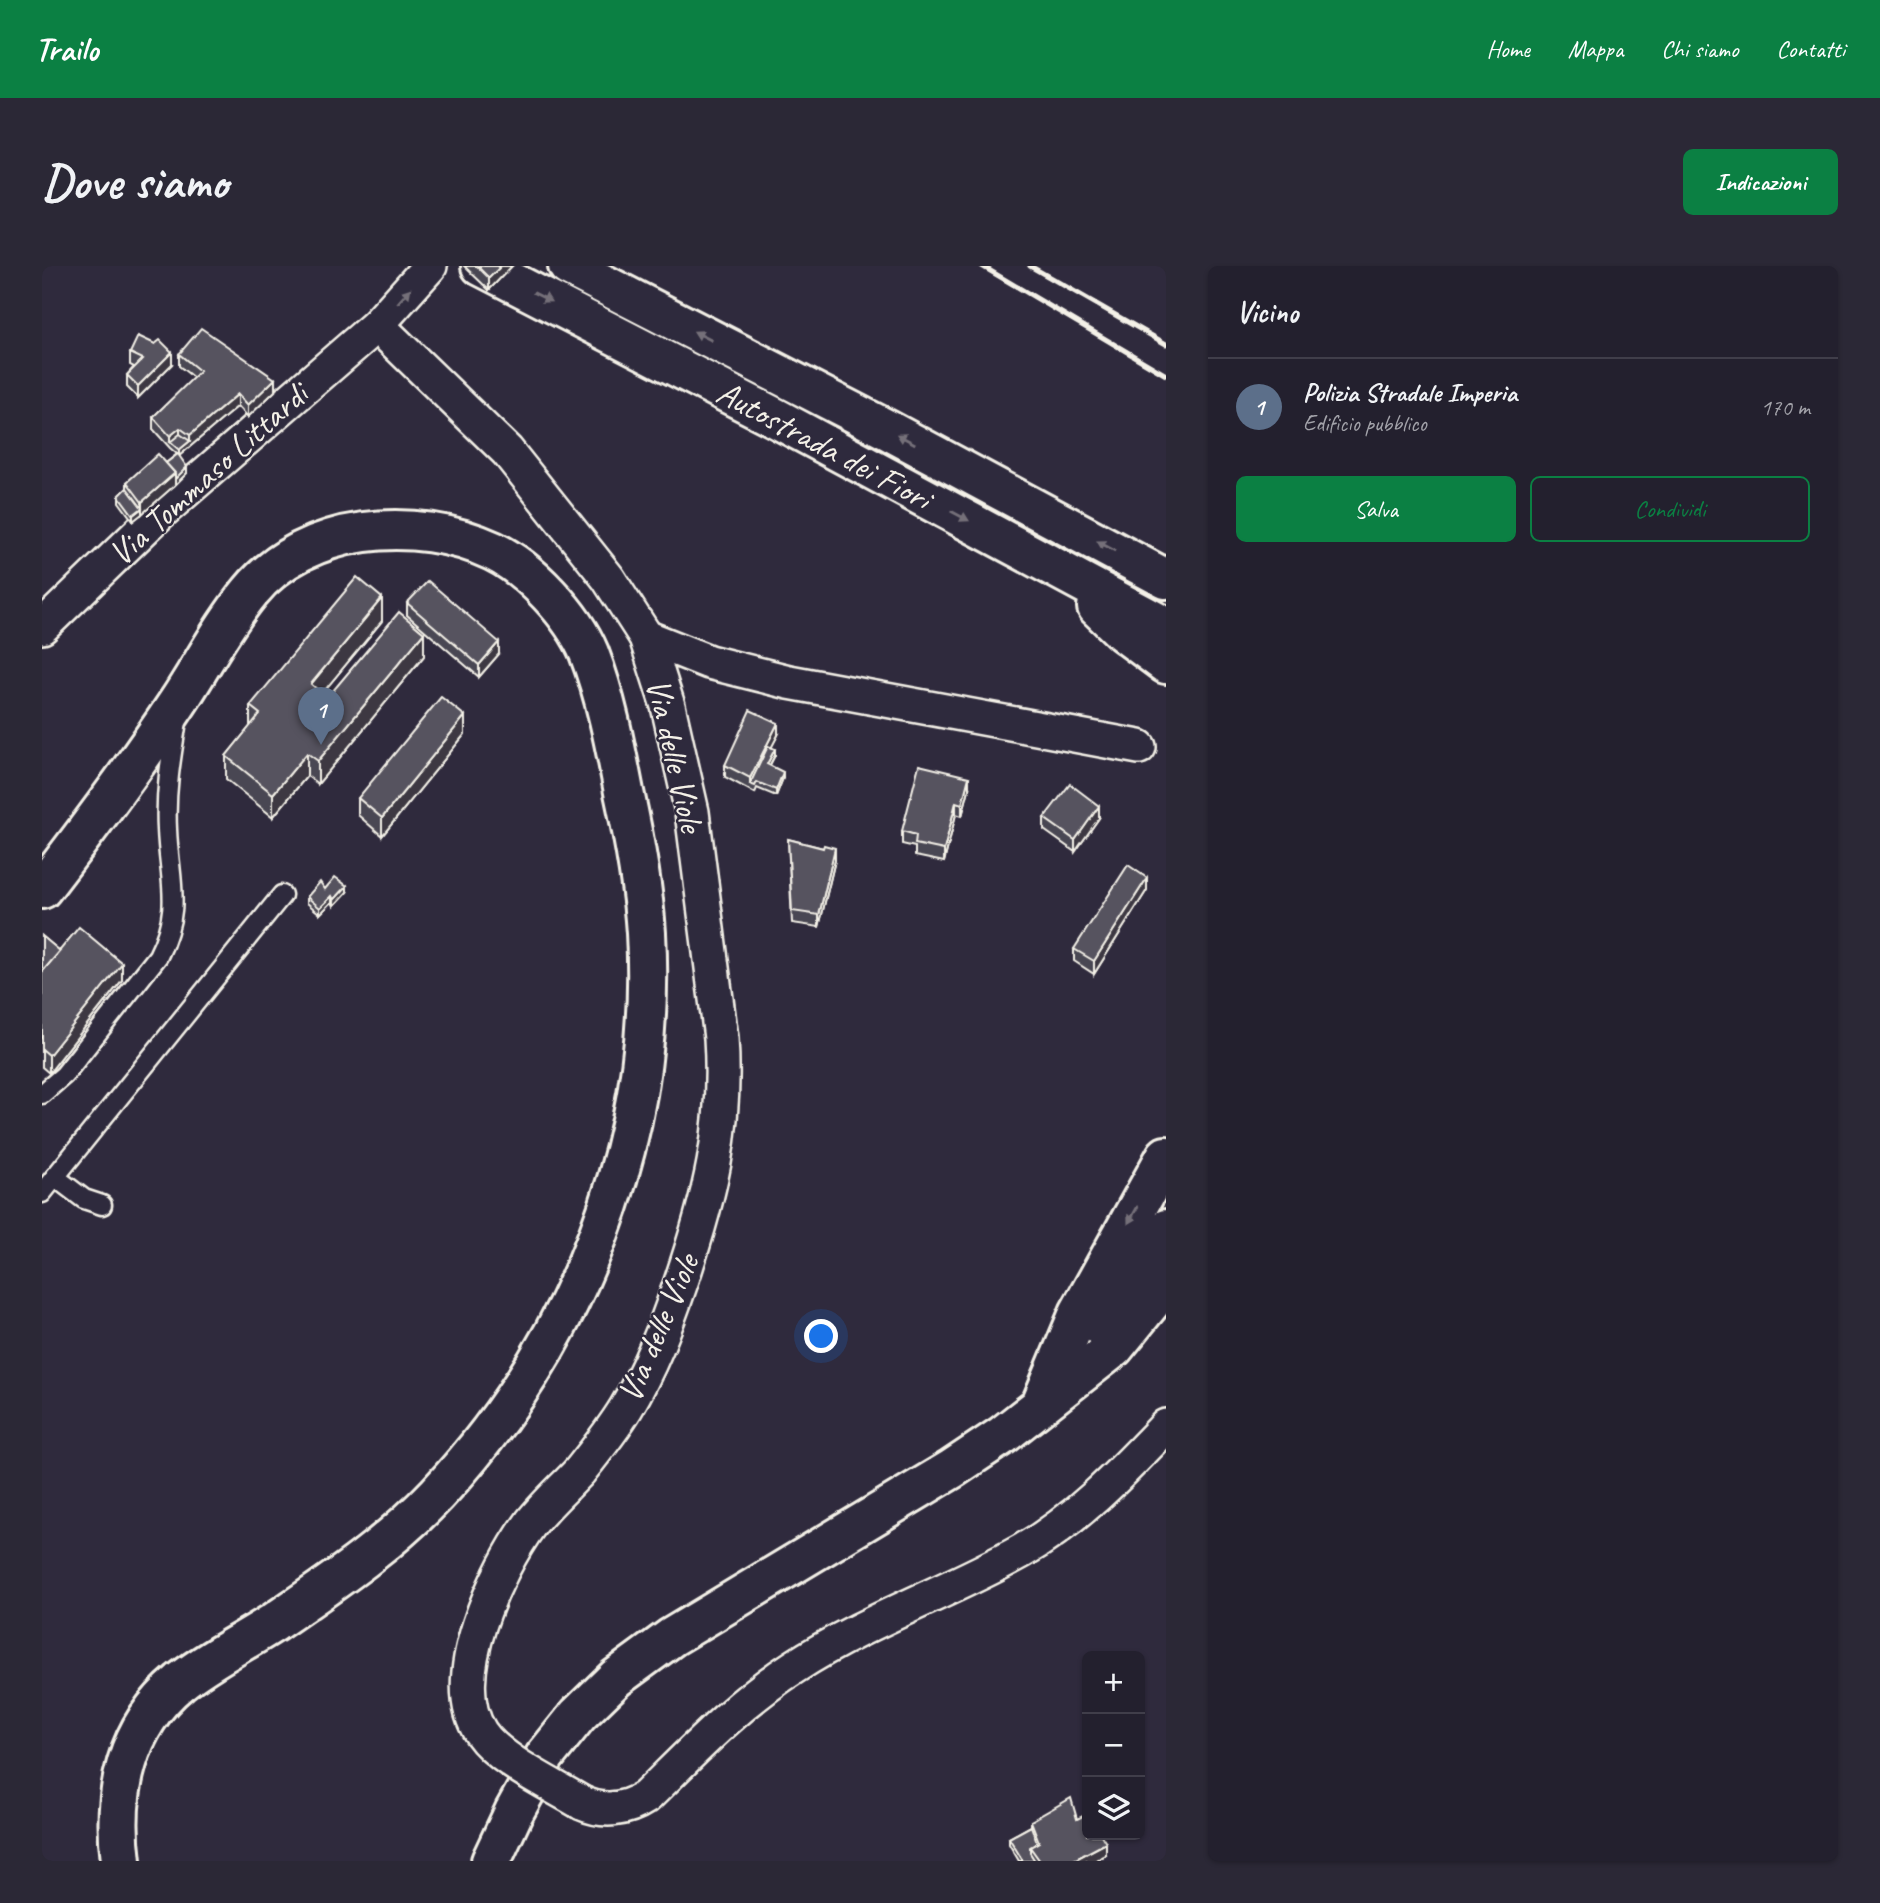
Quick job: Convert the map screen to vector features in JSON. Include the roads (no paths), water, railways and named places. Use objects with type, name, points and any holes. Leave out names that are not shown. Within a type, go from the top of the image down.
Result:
[{"type":"highway","name":"Autostrada dei Fiori","points":[[481,266],[1166,627]]},
{"type":"highway","name":"Autostrada dei Fiori","points":[[568,266],[888,430],[1166,579]]},
{"type":"highway","points":[[42,889],[102,811],[253,587],[288,559],[310,547],[346,536],[385,529],[428,532],[458,538],[495,552],[538,584],[561,608],[587,648],[605,705],[636,851],[646,932],[646,1008],[639,1090],[619,1175],[590,1259],[554,1335],[517,1393],[478,1446],[435,1496],[383,1543],[331,1584],[212,1659],[179,1683],[155,1707],[134,1742],[123,1778],[117,1818],[121,1861]]},
{"type":"highway","points":[[1052,565],[1123,632],[1166,664]]},
{"type":"highway","points":[[1040,1405],[1079,1313],[1166,1156]]},
{"type":"highway","points":[[1040,1405],[1119,1304],[1166,1229]]},
{"type":"highway","points":[[491,1861],[513,1812],[545,1756],[579,1715],[616,1678],[673,1637],[952,1469],[1003,1435],[1114,1348],[1166,1284]]},
{"type":"street","name":"Via Tommaso Littardi","points":[[42,626],[159,514],[377,326],[430,266]]},
{"type":"street","points":[[377,326],[507,451],[608,578],[646,637]]},
{"type":"street","name":"Via delle Viole","points":[[646,637],[709,662],[789,682],[1139,747]]},
{"type":"street","name":"Via delle Viole","points":[[646,637],[668,706],[691,813],[721,1038],[722,1105],[719,1139],[694,1242],[663,1334],[646,1373],[625,1409],[579,1472],[532,1522],[501,1572],[481,1617],[469,1689],[475,1723],[496,1750],[582,1803],[608,1810],[636,1803],[646,1797],[726,1719],[792,1668],[870,1625],[1022,1551],[1058,1528],[1105,1489],[1166,1426]]},
{"type":"lane","points":[[42,1094],[64,1075],[158,956],[169,934],[174,898],[167,831],[167,782],[180,699]]},
{"type":"lane","points":[[42,1193],[282,895]]},
{"type":"lane","points":[[55,1177],[84,1199],[102,1205]]},
{"type":"railway","points":[[982,266],[1166,375]]},
{"type":"railway","points":[[1030,266],[1166,344]]},
{"type":"place","name":"Polizia Stradale Imperia","points":[[321,745]]}]
